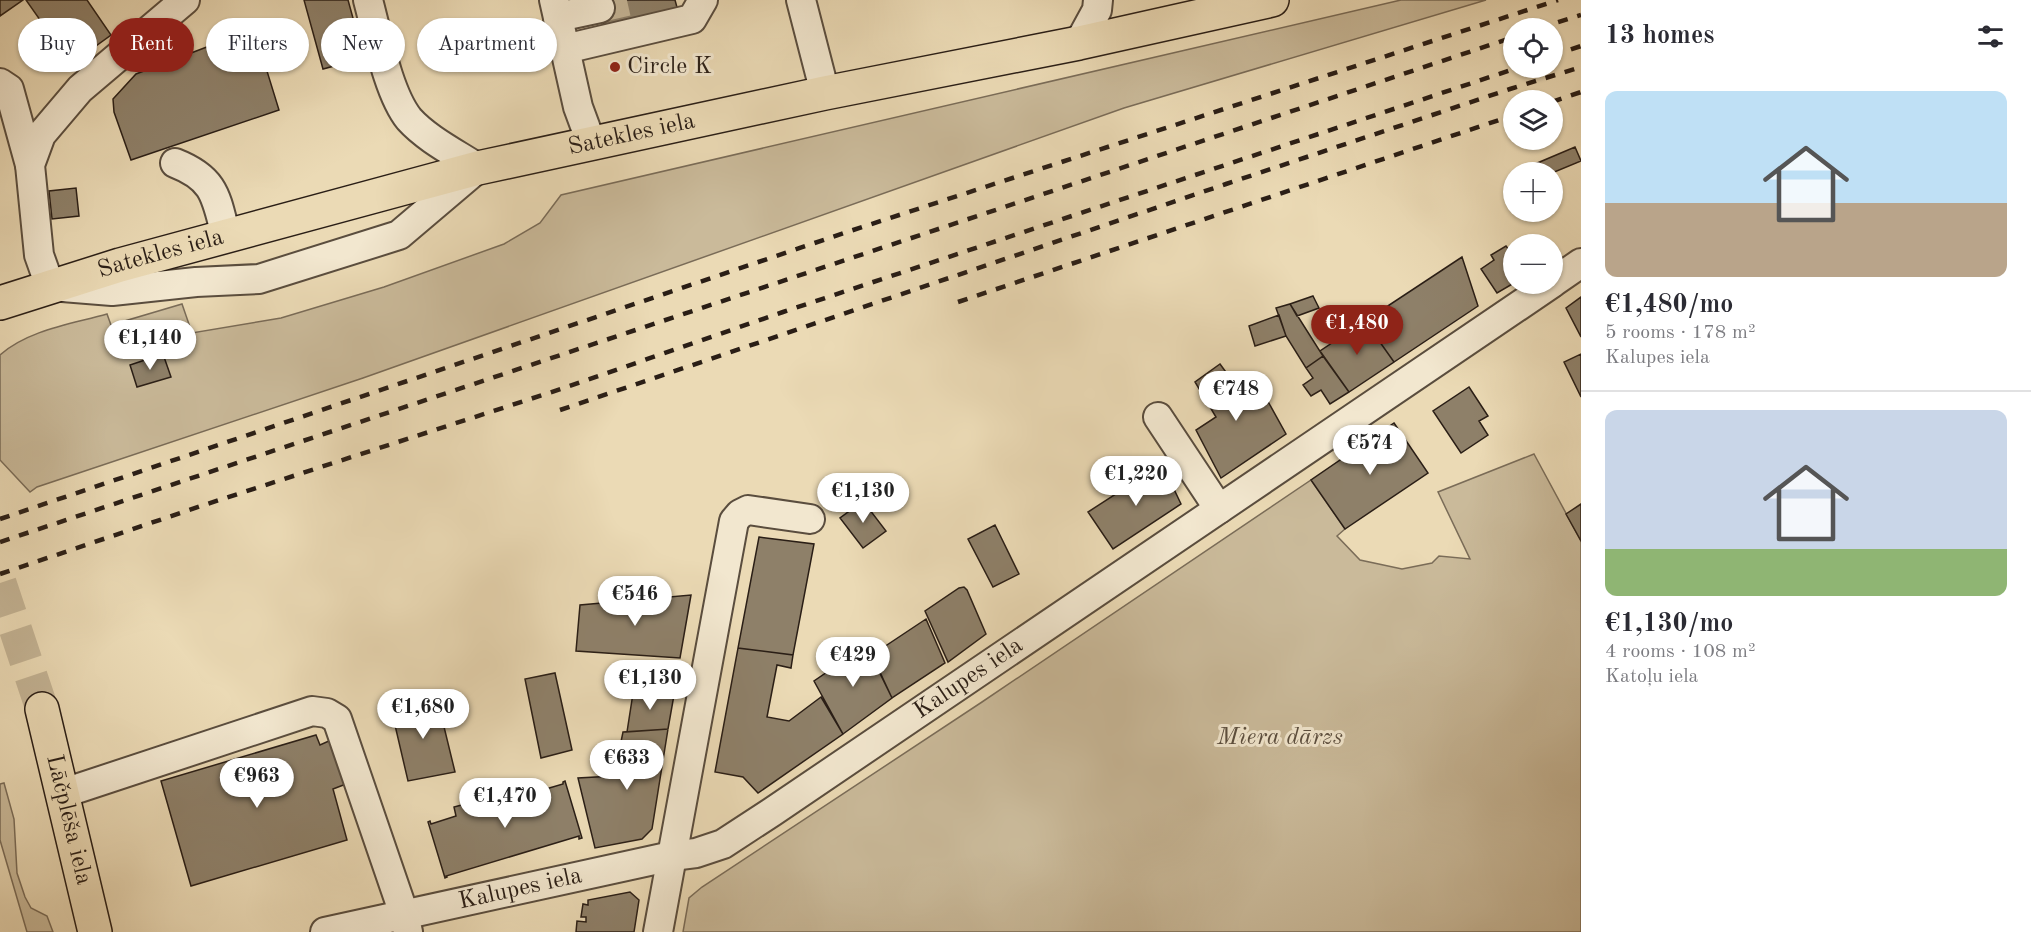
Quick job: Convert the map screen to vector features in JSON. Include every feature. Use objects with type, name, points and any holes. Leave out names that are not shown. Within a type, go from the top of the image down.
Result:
[{"type":"main road","name":"Satekles iela","points":[[0,303],[50,286],[226,236],[478,168],[825,93],[1079,43],[1272,0]]},
{"type":"main road","name":"Lāčplēša iela","points":[[42,709],[64,793],[95,932]]},
{"type":"street","points":[[30,165],[41,135],[80,89],[185,0]]},
{"type":"street","points":[[0,83],[9,89],[30,165],[39,255],[50,286],[112,291],[196,282],[259,279],[399,235],[478,168],[439,143],[405,113],[397,98],[387,68],[368,0]]},
{"type":"street","points":[[565,49],[692,19],[703,0]]},
{"type":"street","points":[[801,0],[825,93]]},
{"type":"street","points":[[1079,43],[1097,10],[1098,0]]},
{"type":"street","points":[[592,145],[579,107],[556,9],[600,8]]},
{"type":"street","points":[[175,163],[200,176],[213,189],[226,236]]},
{"type":"street","name":"Kalupes iela","points":[[1563,275],[1581,263]]},
{"type":"street","name":"Kalupes iela","points":[[325,932],[406,923],[672,856],[696,853],[723,844],[1536,294]]},
{"type":"street","points":[[1158,417],[1219,509]]},
{"type":"street","points":[[658,932],[734,521],[748,510],[810,519]]},
{"type":"street","points":[[64,793],[312,711],[327,713],[337,719],[406,923]]},
{"type":"green space","points":[[1401,0],[1486,0],[1124,108],[363,378],[37,487],[30,492],[0,460],[0,355],[24,339],[51,329],[107,314],[111,325],[182,304],[192,333],[281,318],[384,287],[504,244],[540,223],[561,195]]},
{"type":"green space","name":"Miera dārzs","points":[[1534,454],[1581,541],[1581,932],[683,932],[689,898],[702,887],[1311,480],[1345,529],[1337,536],[1360,560],[1402,569],[1432,563],[1439,556],[1470,559],[1438,492]]},
{"type":"green space","points":[[4,783],[14,819],[17,873],[31,908],[47,916],[53,932],[27,932],[0,840],[0,784]]},
{"type":"building","points":[[0,0],[23,0],[0,16]]},
{"type":"building","points":[[26,0],[87,0],[109,32],[109,36],[97,45],[97,18],[39,18]]},
{"type":"building","points":[[304,0],[348,0],[353,18],[321,18],[321,62],[309,18]]},
{"type":"building","points":[[598,0],[675,0],[678,11],[605,29]]},
{"type":"building","points":[[206,47],[206,72],[267,72],[279,110],[131,160],[114,112],[113,99],[136,74],[141,72],[194,72],[194,52]]},
{"type":"building","points":[[1575,147],[1581,161],[1563,168],[1563,162],[1540,162]]},
{"type":"building","points":[[76,188],[79,216],[52,219],[49,191]]},
{"type":"building","points":[[1503,248],[1503,289],[1497,293],[1481,269],[1494,260],[1491,255]]},
{"type":"building","points":[[1462,257],[1478,306],[1394,362],[1365,321]]},
{"type":"building","points":[[1313,296],[1319,308],[1297,316],[1290,304]]},
{"type":"building","points":[[1581,297],[1581,337],[1566,308]]},
{"type":"building","points":[[1290,304],[1323,356],[1306,368],[1286,336],[1276,308]]},
{"type":"building","points":[[1279,315],[1286,336],[1255,346],[1249,326]]},
{"type":"building","points":[[1365,321],[1394,362],[1349,392],[1320,351]]},
{"type":"building","points":[[163,354],[171,377],[137,387],[130,365]]},
{"type":"building","points":[[1581,354],[1581,397],[1564,362]]},
{"type":"building","points":[[1323,356],[1349,392],[1330,404],[1321,390],[1311,396],[1303,385],[1313,378],[1306,368]]},
{"type":"building","points":[[1220,364],[1244,397],[1260,387],[1286,434],[1221,478],[1196,430],[1216,417],[1195,382]]},
{"type":"building","points":[[1469,387],[1488,416],[1479,421],[1488,435],[1461,453],[1433,411]]},
{"type":"building","points":[[1394,423],[1428,473],[1345,529],[1311,480]]},
{"type":"building","points":[[1162,464],[1181,504],[1113,549],[1088,512]]},
{"type":"building","points":[[863,501],[886,531],[863,548],[840,518]]},
{"type":"building","points":[[1581,504],[1581,541],[1566,514]]},
{"type":"building","points":[[995,525],[1019,574],[993,587],[968,539]]},
{"type":"building","points":[[759,537],[814,544],[793,655],[738,648]]},
{"type":"building","points":[[964,587],[986,634],[948,662],[925,611]]},
{"type":"building","points":[[691,595],[680,658],[576,651],[580,605]]},
{"type":"building","points":[[926,619],[945,663],[892,698],[872,655]]},
{"type":"building","points":[[866,645],[892,698],[843,734],[814,681],[827,672],[825,668],[852,650],[855,653]]},
{"type":"building","points":[[738,648],[793,655],[791,668],[777,665],[767,717],[789,721],[821,697],[843,734],[758,793],[743,777],[715,772]]},
{"type":"building","points":[[555,673],[572,750],[541,758],[525,679]]},
{"type":"building","points":[[634,687],[674,695],[668,729],[627,732]]},
{"type":"building","points":[[437,698],[455,772],[408,781],[391,708]]},
{"type":"building","points":[[668,729],[652,829],[642,839],[595,848],[578,778],[614,776],[623,732]]},
{"type":"building","points":[[316,735],[320,745],[331,740],[346,784],[333,789],[347,840],[191,886],[161,781]]},
{"type":"building","points":[[565,781],[582,838],[579,839],[579,836],[445,878],[428,822],[430,821],[431,824],[456,816],[454,807],[469,803],[472,812],[523,796],[521,788],[536,782],[539,791],[563,784]]},
{"type":"building","points":[[630,892],[639,900],[634,932],[576,932],[577,921],[586,922],[586,917],[581,917],[583,904],[588,905],[588,900]]},
{"type":"tunnel","points":[[600,8],[635,0]]},
{"type":"tunnel","points":[[0,583],[42,709]]},
{"type":"railway","points":[[0,519],[844,233],[1558,0]]},
{"type":"railway","points":[[1563,21],[1581,15]]},
{"type":"railway","points":[[0,542],[1503,41]]},
{"type":"railway","points":[[1563,52],[1581,46]]},
{"type":"railway","points":[[560,410],[1226,184],[1581,67]]},
{"type":"railway","points":[[0,574],[561,389],[783,312],[1503,73]]},
{"type":"railway","points":[[1563,98],[1581,92]]},
{"type":"railway","points":[[958,302],[1503,119]]},
{"type":"place","name":"Circle K","points":[[615,67]]}]
